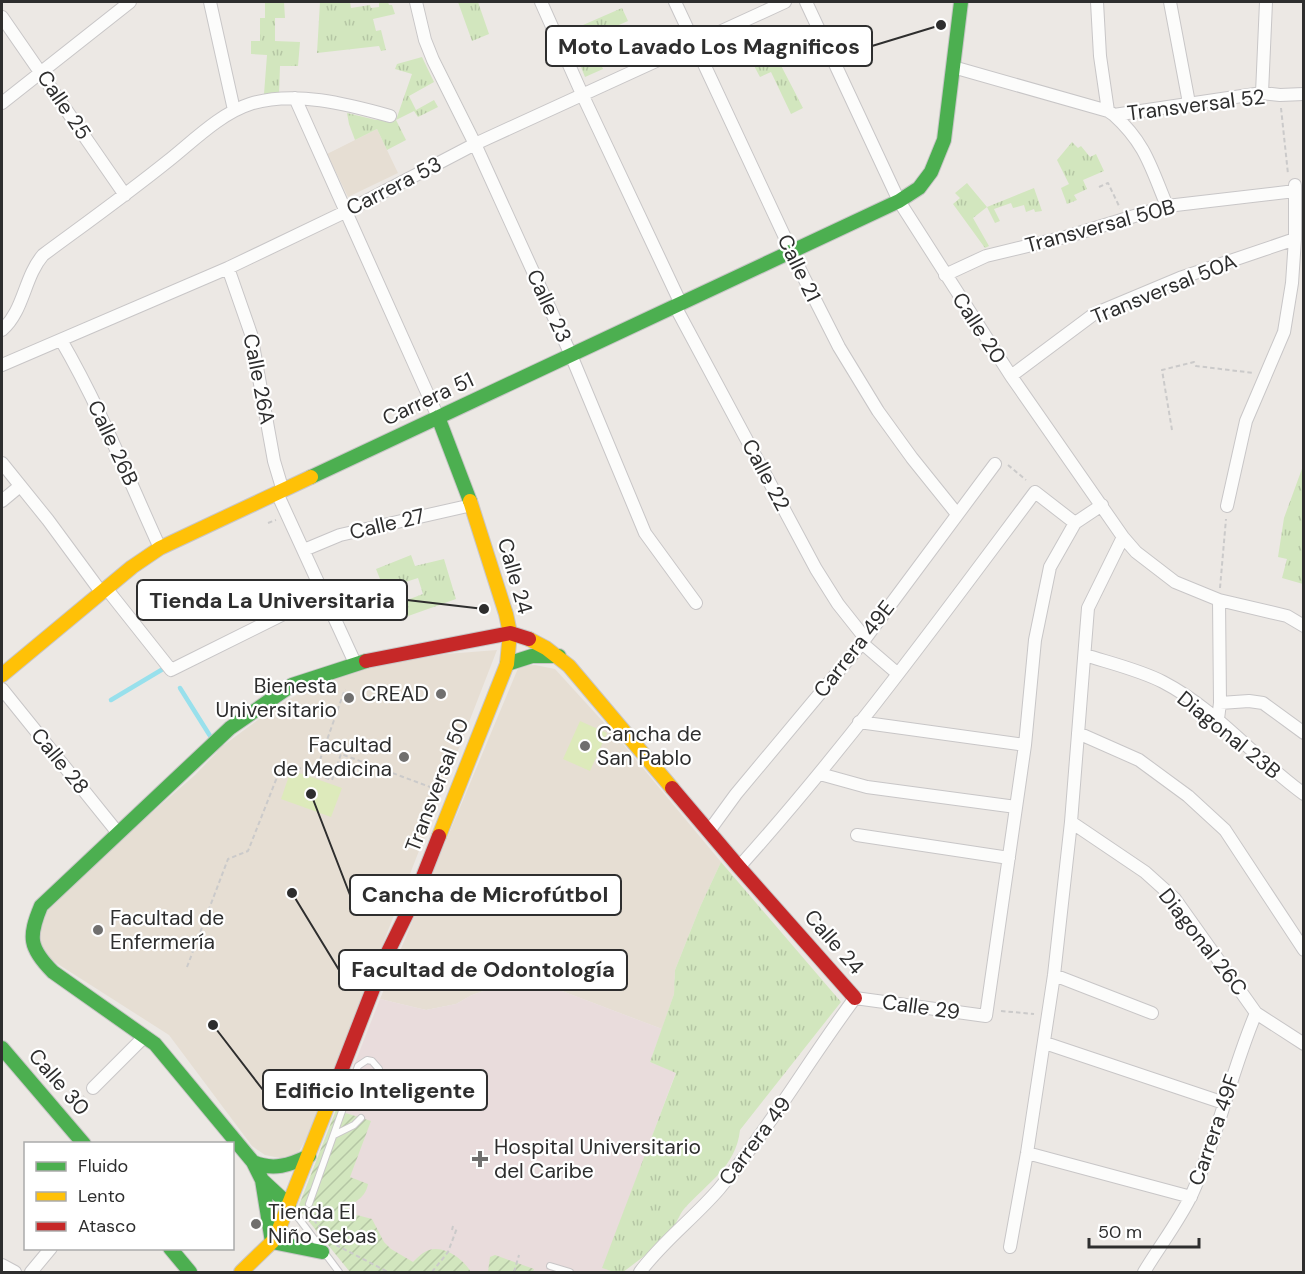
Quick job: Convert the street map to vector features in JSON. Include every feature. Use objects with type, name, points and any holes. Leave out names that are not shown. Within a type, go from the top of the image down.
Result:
[{"type":"street","points":[[2,104],[130,2]]},
{"type":"street","points":[[210,2],[234,110]]},
{"type":"street","name":"Calle 23","points":[[416,2],[425,40],[433,60],[475,144],[571,355],[645,533],[696,603]]},
{"type":"street","name":"Calle 22","points":[[541,2],[678,305],[816,569],[863,641],[898,674]]},
{"type":"street","name":"Calle 21","points":[[675,2],[839,347],[878,411],[957,514]]},
{"type":"street","name":"Carrera 53","points":[[2,365],[228,268],[347,211],[475,144],[785,2]]},
{"type":"street","name":"Calle 20","points":[[806,2],[899,201],[1011,376],[1123,537],[1136,552],[1175,582],[1220,600],[1287,616],[1304,626]]},
{"type":"street","name":"Carrera 51","points":[[2,675],[104,590],[160,548],[792,252],[899,201],[919,188],[932,172],[944,140],[961,2]]},
{"type":"street","points":[[1097,2],[1100,56],[1111,113],[1133,134],[1144,149],[1167,206]]},
{"type":"street","points":[[1170,2],[1189,103]]},
{"type":"street","points":[[1262,93],[1266,2]]},
{"type":"street","name":"Calle 25","points":[[2,17],[125,195]]},
{"type":"street","name":"Transversal 52","points":[[953,68],[1111,113],[1262,93],[1304,94]]},
{"type":"street","points":[[2,330],[14,316],[35,264],[43,255],[234,110],[259,101],[296,98],[364,109],[390,117]]},
{"type":"street","name":"Calle 24","points":[[296,98],[438,417],[472,505],[510,633],[540,643],[559,656],[576,673],[709,831],[855,998]]},
{"type":"street","points":[[1227,506],[1246,421],[1284,332],[1292,283],[1296,188]]},
{"type":"street","name":"Transversal 50B","points":[[945,275],[986,256],[1069,236],[1167,206],[1296,188]]},
{"type":"street","name":"Transversal 50A","points":[[1011,376],[1094,315],[1180,278],[1295,239]]},
{"type":"street","name":"Calle 26A","points":[[228,268],[251,334],[280,492],[303,550],[355,663]]},
{"type":"street","name":"Calle 26B","points":[[61,340],[103,420],[160,548]]},
{"type":"street","points":[[2,464],[171,670],[324,594]]},
{"type":"street","name":"Carrera 49E","points":[[709,831],[743,786],[863,641],[995,464]]},
{"type":"street","points":[[2,501],[20,486]]},
{"type":"street","points":[[740,867],[819,774],[898,674],[1035,492],[1075,524]]},
{"type":"street","name":"Calle 27","points":[[303,550],[340,535],[472,505]]},
{"type":"street","points":[[857,834],[1009,858],[1025,745],[1035,640],[1050,567],[1075,524],[1101,506]]},
{"type":"street","points":[[1010,1246],[1045,1043],[1054,975],[1071,822],[1088,608],[1123,537]]},
{"type":"street","points":[[1218,719],[1220,600]]},
{"type":"street","points":[[328,1248],[272,1242],[262,1180],[253,1162],[165,1053],[145,1036],[53,972],[39,958],[33,943],[33,925],[41,906],[214,742],[255,709],[292,685],[355,663],[510,633]]},
{"type":"street","name":"Transversal 50","points":[[242,1272],[277,1234],[385,958],[415,897],[507,663],[510,633]]},
{"type":"street","points":[[507,663],[540,654],[559,656]]},
{"type":"street","name":"Diagonal 23B","points":[[1085,655],[1162,682],[1218,719],[1282,778],[1304,794]]},
{"type":"street","name":"Calle 28","points":[[2,689],[118,833]]},
{"type":"street","points":[[1220,703],[1249,701],[1263,703],[1304,733]]},
{"type":"street","points":[[859,722],[1025,745]]},
{"type":"street","points":[[1078,734],[1139,760],[1188,796],[1225,830],[1304,950]]},
{"type":"street","points":[[819,774],[867,787],[1016,807]]},
{"type":"street","name":"Diagonal 26C","points":[[1071,822],[1145,872],[1175,899],[1256,1013],[1304,1044]]},
{"type":"street","name":"Calle 29","points":[[855,998],[986,1016],[1009,858]]},
{"type":"street","points":[[1054,975],[1152,1013]]},
{"type":"street","name":"Carrera 49","points":[[640,1272],[736,1168],[793,1090],[824,1040],[855,998]]},
{"type":"street","name":"Carrera 49F","points":[[1144,1272],[1191,1197],[1214,1140],[1241,1048],[1256,1013]]},
{"type":"street","points":[[93,1088],[145,1036]]},
{"type":"street","points":[[1045,1043],[1224,1103]]},
{"type":"street","name":"Calle 30","points":[[2,1048],[83,1142]]},
{"type":"street","points":[[1027,1153],[1191,1197]]},
{"type":"street","points":[[253,1162],[261,1167],[286,1166],[309,1156]]},
{"type":"street","points":[[262,1180],[289,1205]]},
{"type":"street","points":[[31,1272],[49,1250]]},
{"type":"street","points":[[172,1250],[190,1272]]},
{"type":"street","points":[[2,1265],[15,1272]]},
{"type":"lane","points":[[309,1204],[358,1066],[367,1060],[372,1061],[379,1069],[372,1098]]},
{"type":"lane","points":[[334,1135],[354,1125],[361,1118]]},
{"type":"lane","points":[[289,1205],[300,1221],[328,1248],[339,1272]]},
{"type":"lane","points":[[550,1266],[570,1272]]},
{"type":"path","points":[[1280,95],[1296,188]]},
{"type":"path","points":[[1099,187],[1108,183],[1126,219]]},
{"type":"path","points":[[1172,430],[1162,370],[1194,362],[1196,366],[1241,370],[1265,376]]},
{"type":"path","points":[[995,464],[1009,465],[1025,479],[1035,492]]},
{"type":"path","points":[[1220,600],[1227,506]]},
{"type":"path","points":[[315,774],[345,689]]},
{"type":"path","points":[[187,967],[228,860],[248,851],[283,762],[332,780],[341,754],[454,796]]},
{"type":"path","points":[[1003,1011],[1035,1015]]},
{"type":"path","points":[[63,1118],[93,1088]]},
{"type":"path","points":[[300,1221],[306,1214],[311,1215],[323,1232]]},
{"type":"path","points":[[432,1272],[447,1252],[455,1227],[452,1230]]},
{"type":"path","points":[[328,1248],[388,1272]]},
{"type":"path","points":[[514,1272],[519,1255]]},
{"type":"shaded area","points":[[377,129],[398,173],[348,197],[327,154]]},
{"type":"shaded area","points":[[497,650],[309,1134],[298,1153],[280,1158],[265,1155],[252,1146],[169,1035],[50,959],[41,948],[39,919],[125,836],[195,775],[217,752],[220,744],[224,745],[271,710],[272,706],[275,707],[328,678],[366,668],[446,654]]},
{"type":"shaded area","points":[[535,665],[555,669],[617,737],[721,862],[675,970],[674,994],[662,1029],[525,977],[472,995],[456,1004],[426,1010],[380,999],[519,666]]},
{"type":"shaded area","name":"Hospital Universitario del Caribe","points":[[525,977],[662,1029],[650,1062],[676,1072],[603,1268],[614,1272],[350,1272],[298,1208],[380,999],[426,1010],[456,1004],[472,995]]},
{"type":"green space","points":[[265,2],[284,2],[285,18],[275,18],[275,41],[300,42],[298,66],[280,66],[279,95],[264,94],[267,55],[251,54],[251,41],[260,41],[260,18],[265,18]]},
{"type":"green space","points":[[320,2],[350,2],[351,8],[370,5],[371,8],[379,7],[379,2],[388,2],[392,5],[395,14],[373,19],[376,31],[381,30],[386,50],[381,51],[379,46],[317,53]]},
{"type":"green space","points":[[458,2],[478,2],[489,34],[472,41]]},
{"type":"green space","points":[[622,8],[628,21],[589,38],[603,69],[585,77],[572,45],[589,37],[583,25]]},
{"type":"green space","points":[[774,52],[803,108],[791,114],[771,72],[760,77],[752,62]]},
{"type":"green space","points":[[422,57],[434,82],[409,96],[416,110],[434,100],[438,107],[418,117],[414,111],[396,120],[412,74],[395,69],[397,64]]},
{"type":"green space","points":[[347,113],[376,120],[396,120],[406,140],[387,150],[377,129],[355,140]]},
{"type":"green space","points":[[1072,142],[1078,148],[1081,146],[1090,157],[1096,154],[1104,171],[1083,180],[1087,189],[1074,195],[1077,200],[1067,204],[1061,188],[1069,184],[1057,160]]},
{"type":"green space","points":[[967,183],[987,207],[973,218],[989,246],[985,248],[953,204],[960,198],[955,193]]},
{"type":"green space","points":[[1034,188],[1042,211],[1035,212],[1034,209],[1026,212],[1024,205],[1013,208],[1011,203],[994,209],[1000,221],[995,223],[987,207]]},
{"type":"green space","points":[[1303,466],[1303,584],[1282,578],[1287,559],[1278,557],[1284,518]]},
{"type":"green space","points":[[411,555],[415,566],[444,559],[456,599],[397,620],[391,606],[423,594],[418,578],[384,589],[376,569]]},
{"type":"green space","name":"Cancha de San Pablo","points":[[580,721],[607,733],[590,771],[563,759]]},
{"type":"green space","points":[[291,770],[342,788],[331,817],[281,799]]},
{"type":"green space","points":[[721,862],[841,1002],[740,1130],[733,1154],[719,1174],[684,1209],[672,1229],[655,1247],[623,1272],[614,1272],[602,1268],[676,1073],[650,1062],[674,994],[675,970]]},
{"type":"green space","points":[[336,1110],[371,1121],[350,1177],[368,1184],[367,1189],[348,1209],[353,1214],[372,1219],[384,1242],[413,1262],[427,1251],[441,1250],[459,1258],[471,1272],[350,1272],[298,1208]]},
{"type":"green space","points":[[495,1255],[534,1269],[533,1272],[488,1272],[490,1257]]},
{"type":"waterway","points":[[111,700],[168,666]]},
{"type":"waterway","points":[[180,688],[212,739]]},
{"type":"traffic: fast","points":[[311,477],[899,201],[919,188],[931,172],[944,140],[961,2]]},
{"type":"traffic: fast","points":[[438,417],[470,501]]},
{"type":"traffic: fast","points":[[507,664],[532,656],[559,656]]},
{"type":"traffic: fast","points":[[289,1205],[262,1180],[253,1162],[155,1044],[45,964],[35,949],[34,926],[41,906],[230,728],[292,685],[366,661]]},
{"type":"traffic: fast","points":[[2,1048],[82,1142]]},
{"type":"traffic: fast","points":[[253,1162],[260,1165],[281,1166],[309,1156]]},
{"type":"traffic: fast","points":[[262,1180],[272,1242]]},
{"type":"traffic: fast","points":[[272,1242],[322,1252]]},
{"type":"traffic: fast","points":[[172,1250],[190,1272]]},
{"type":"traffic: slow","points":[[2,675],[132,567],[160,548],[311,477]]},
{"type":"traffic: slow","points":[[439,836],[507,664],[510,633],[470,501]]},
{"type":"traffic: slow","points":[[529,639],[546,648],[569,666],[672,788]]},
{"type":"traffic: slow","points":[[241,1272],[272,1242],[277,1234],[331,1097]]},
{"type":"traffic: jam","points":[[366,661],[510,633],[529,639]]},
{"type":"traffic: jam","points":[[672,788],[855,998]]},
{"type":"traffic: jam","points":[[331,1097],[385,958],[415,897],[439,836]]},
{"type":"place","name":"Moto Lavado Los Magnificos","points":[[941,25]]},
{"type":"place","name":"Tienda La Universitaria","points":[[484,609]]},
{"type":"place","name":"CREAD","points":[[441,694]]},
{"type":"place","name":"Bienesta Universitario","points":[[349,698]]},
{"type":"place","name":"Cancha de San Pablo","points":[[585,746]]},
{"type":"place","name":"Facultad de Medicina","points":[[404,757]]},
{"type":"place","name":"Cancha de Microfútbol","points":[[311,794]]},
{"type":"place","name":"Facultad de Odontología","points":[[292,893]]},
{"type":"place","name":"Facultad de Enfermería","points":[[98,930]]},
{"type":"place","name":"Edificio Inteligente","points":[[213,1025]]},
{"type":"place","name":"Hospital Universitario del Caribe","points":[[480,1159]]},
{"type":"place","name":"Tienda El Niño Sebas","points":[[256,1224]]}]
